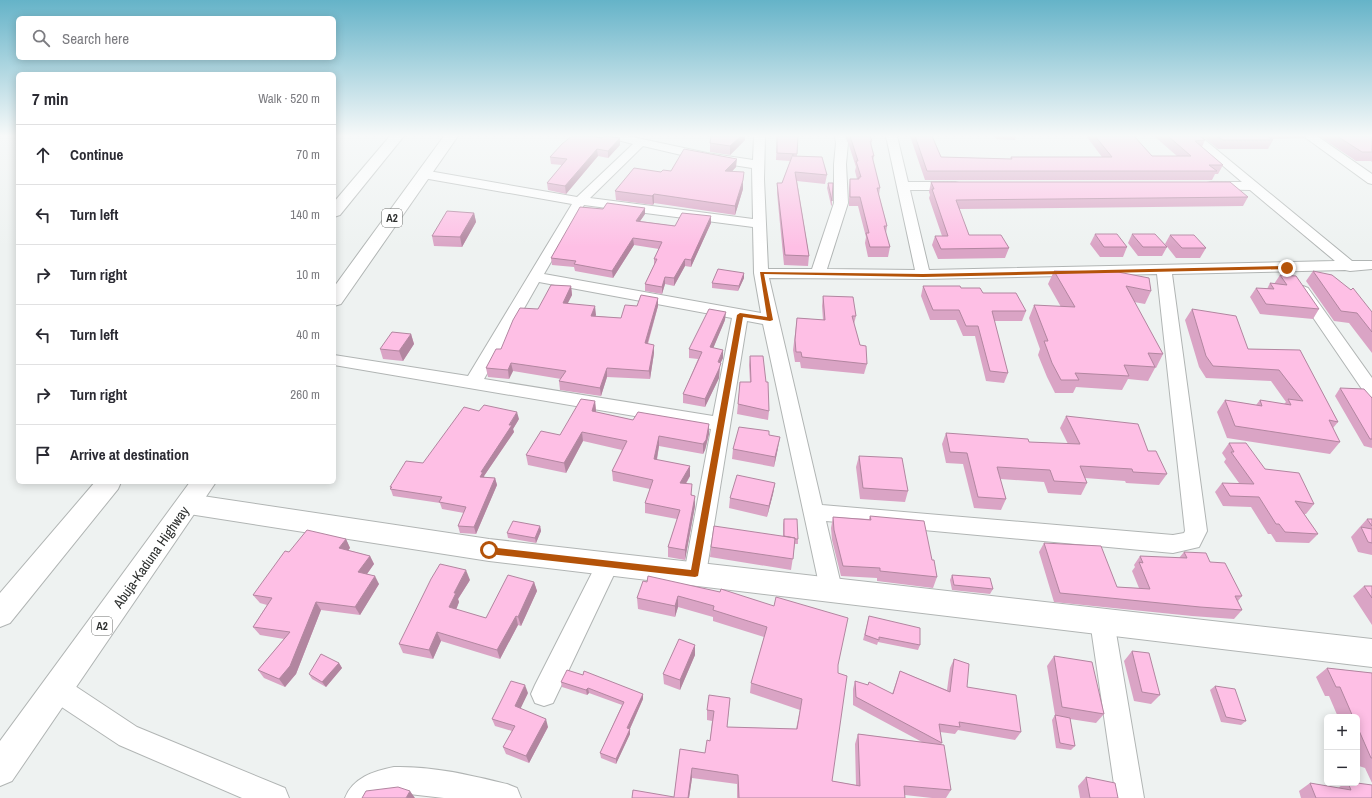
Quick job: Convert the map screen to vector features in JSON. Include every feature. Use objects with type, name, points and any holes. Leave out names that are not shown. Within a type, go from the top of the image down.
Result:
[{"type":"main road","points":[[336,210],[366,173]]},
{"type":"main road","name":"A2","points":[[336,297],[423,174]]},
{"type":"main road","points":[[0,614],[107,484]]},
{"type":"main road","points":[[196,493],[489,550],[1372,653]]},
{"type":"main road","name":"Abuja-Kaduna Highway","points":[[0,769],[196,493]]},
{"type":"street","points":[[473,382],[580,201],[608,173]]},
{"type":"street","points":[[759,173],[759,224],[762,273],[770,320],[831,589]]},
{"type":"street","points":[[818,274],[841,203],[840,173]]},
{"type":"street","points":[[899,173],[923,275]]},
{"type":"street","points":[[1237,173],[1350,267]]},
{"type":"street","points":[[1362,173],[1372,180]]},
{"type":"street","points":[[423,174],[580,201],[759,224]]},
{"type":"street","points":[[902,186],[966,186]]},
{"type":"street","points":[[1197,186],[1252,186]]},
{"type":"street","points":[[762,273],[923,275],[1350,267],[1372,265]]},
{"type":"street","points":[[1287,268],[1372,391]]},
{"type":"street","points":[[813,512],[1173,544],[1191,541],[1196,531],[1164,270]]},
{"type":"street","points":[[535,277],[770,320]]},
{"type":"street","points":[[695,574],[740,315]]},
{"type":"street","points":[[336,360],[721,424]]},
{"type":"street","points":[[544,694],[608,564]]},
{"type":"street","points":[[1102,621],[1130,798]]},
{"type":"street","points":[[57,689],[128,736],[275,798]]},
{"type":"street","points":[[359,798],[378,784],[409,779],[458,787],[507,798]]},
{"type":"building","points":[[555,173],[576,173],[565,186],[547,183]]},
{"type":"building","points":[[630,173],[744,173],[735,206],[654,194],[652,196],[615,191]]},
{"type":"building","points":[[786,173],[795,173],[809,256],[785,255],[777,183],[782,183]]},
{"type":"building","points":[[808,173],[827,173],[827,175]]},
{"type":"building","points":[[860,173],[876,173],[880,188],[877,188],[887,226],[884,226],[890,247],[870,247],[866,233],[869,233],[860,197],[850,197],[850,179],[859,179],[859,177],[861,177]]},
{"type":"building","points":[[931,182],[1230,182],[1248,197],[956,200],[969,235],[1001,235],[1009,248],[941,249],[935,236],[948,236]]},
{"type":"building","points":[[828,183],[833,183],[832,201]]},
{"type":"building","points":[[607,203],[645,208],[636,221],[675,226],[682,213],[711,216],[691,260],[685,259],[674,278],[665,277],[662,287],[645,284],[657,259],[654,259],[662,242],[633,238],[612,271],[574,264],[576,261],[551,258],[580,207],[603,209]]},
{"type":"building","points":[[447,211],[474,213],[460,237],[432,236]]},
{"type":"building","points":[[1095,234],[1117,234],[1127,247],[1104,247]]},
{"type":"building","points":[[1132,234],[1155,234],[1167,247],[1143,247]]},
{"type":"building","points":[[1170,235],[1194,235],[1206,248],[1182,248]]},
{"type":"building","points":[[718,269],[744,273],[739,286],[712,283]]},
{"type":"building","points":[[1054,271],[1118,272],[1149,278],[1151,291],[1126,286],[1163,354],[1148,353],[1155,367],[1124,365],[1129,376],[1075,373],[1079,380],[1061,380],[1052,363],[1044,341],[1048,341],[1034,305],[1075,307]]},
{"type":"building","points":[[1313,271],[1332,275],[1351,290],[1353,288],[1372,312],[1372,332],[1357,313],[1341,311]]},
{"type":"building","points":[[1280,275],[1296,276],[1319,309],[1266,304],[1256,288],[1274,289],[1270,283],[1287,285]]},
{"type":"building","points":[[551,285],[571,286],[563,303],[595,306],[591,316],[621,318],[625,305],[637,306],[641,295],[658,298],[645,343],[654,345],[649,371],[607,368],[600,388],[559,381],[566,371],[511,363],[508,370],[486,368],[496,349],[501,349],[513,320],[520,308],[538,309]]},
{"type":"building","points":[[923,286],[960,286],[961,288],[980,288],[983,293],[1016,293],[1026,311],[992,311],[1008,373],[990,371],[978,326],[966,326],[959,310],[933,310]]},
{"type":"building","points":[[823,296],[853,297],[856,316],[852,316],[860,345],[866,346],[867,364],[802,357],[801,352],[796,352],[795,340],[797,318],[825,320]]},
{"type":"building","points":[[709,309],[726,312],[710,347],[723,350],[718,362],[721,363],[719,369],[705,399],[683,394],[702,352],[689,349]]},
{"type":"building","points":[[1192,309],[1236,316],[1248,349],[1300,350],[1338,422],[1329,420],[1340,442],[1235,426],[1225,400],[1262,406],[1260,400],[1291,405],[1288,399],[1303,401],[1279,370],[1213,366],[1206,356]]},
{"type":"building","points":[[392,332],[411,334],[399,351],[380,349]]},
{"type":"building","points":[[750,356],[763,356],[766,382],[768,382],[769,411],[738,404],[740,382],[751,382]]},
{"type":"building","points":[[1340,388],[1364,389],[1372,398],[1372,439],[1370,439]]},
{"type":"building","points":[[581,399],[595,401],[592,411],[633,420],[638,412],[709,424],[706,440],[703,444],[659,436],[654,459],[690,466],[680,483],[692,484],[691,495],[695,496],[685,550],[668,547],[680,510],[645,503],[653,480],[612,471],[627,441],[582,432],[564,463],[526,455],[541,431],[560,435]]},
{"type":"building","points":[[484,405],[517,412],[509,425],[512,425],[481,472],[483,472],[480,477],[495,478],[474,527],[458,526],[466,507],[439,502],[442,497],[390,489],[406,461],[423,463],[464,407],[479,411]]},
{"type":"building","points":[[1066,416],[1138,424],[1148,451],[1156,451],[1167,474],[1133,472],[1132,469],[1080,466],[1087,483],[1054,481],[1050,470],[997,467],[1006,499],[978,497],[967,453],[950,452],[946,433],[1028,439],[1029,442],[1080,444]]},
{"type":"building","points":[[739,427],[769,431],[769,435],[780,437],[775,457],[733,449]]},
{"type":"building","points":[[1229,443],[1246,443],[1265,469],[1299,473],[1314,504],[1295,501],[1318,534],[1285,532],[1279,524],[1276,524],[1259,497],[1230,496],[1222,483],[1254,484],[1231,452],[1234,452]]},
{"type":"building","points":[[859,456],[902,458],[908,491],[863,488]]},
{"type":"building","points":[[737,475],[775,483],[769,506],[730,498]]},
{"type":"building","points":[[870,516],[924,521],[937,577],[880,571],[880,568],[843,566],[834,530],[833,517],[871,520]]},
{"type":"building","points":[[784,519],[797,519],[798,539],[784,536]]},
{"type":"building","points":[[1367,519],[1372,519],[1372,526]]},
{"type":"building","points":[[513,521],[540,526],[535,538],[507,533]]},
{"type":"building","points":[[714,526],[795,538],[793,559],[711,547]]},
{"type":"building","points":[[1361,527],[1372,529],[1372,543],[1368,542]]},
{"type":"building","points":[[307,530],[346,539],[339,548],[370,556],[358,572],[375,576],[355,607],[316,602],[290,666],[279,679],[258,670],[290,632],[253,627],[272,598],[253,595],[285,551],[289,552]]},
{"type":"building","points":[[1044,543],[1101,546],[1117,587],[1150,589],[1139,562],[1143,563],[1140,556],[1187,558],[1184,552],[1206,553],[1210,562],[1225,563],[1242,596],[1235,596],[1242,610],[1060,593]]},
{"type":"building","points":[[440,564],[466,570],[454,593],[456,593],[449,607],[486,618],[508,575],[534,582],[518,617],[516,616],[497,650],[437,632],[429,650],[399,644]]},
{"type":"building","points":[[952,575],[990,578],[993,589],[954,585]]},
{"type":"building","points":[[648,576],[720,592],[721,589],[774,606],[776,597],[848,618],[838,665],[838,673],[847,676],[832,781],[860,786],[858,734],[944,745],[951,790],[904,786],[905,798],[739,798],[738,775],[692,768],[688,798],[632,798],[633,790],[674,797],[680,749],[705,753],[707,740],[710,741],[714,711],[707,710],[709,695],[730,698],[727,727],[797,729],[802,699],[751,683],[767,627],[713,610],[714,606],[678,596],[675,606],[637,598],[643,581],[647,582]]},
{"type":"building","points":[[1364,586],[1372,586],[1372,598]]},
{"type":"building","points":[[869,616],[920,628],[920,645],[879,637],[879,640],[865,635]]},
{"type":"building","points":[[679,639],[695,645],[680,680],[663,674]]},
{"type":"building","points":[[1132,651],[1149,653],[1160,695],[1142,692]]},
{"type":"building","points":[[321,654],[339,663],[322,682],[309,674]]},
{"type":"building","points":[[1054,656],[1092,662],[1104,714],[1062,707]]},
{"type":"building","points":[[954,659],[969,664],[967,687],[1016,695],[1021,732],[959,722],[960,727],[939,724],[942,743],[856,697],[855,681],[868,685],[869,682],[893,694],[900,671],[950,692]]},
{"type":"building","points":[[1327,668],[1372,673],[1372,758],[1360,733],[1360,714],[1352,714],[1340,687],[1336,687]]},
{"type":"building","points":[[567,670],[583,675],[584,671],[643,694],[627,728],[630,729],[616,759],[600,753],[624,702],[588,688],[586,690],[561,682]]},
{"type":"building","points":[[511,681],[525,685],[515,706],[546,719],[526,756],[503,747],[515,726],[492,719]]},
{"type":"building","points":[[1215,686],[1235,689],[1246,721],[1226,717]]},
{"type":"building","points":[[1055,715],[1070,718],[1075,746],[1060,743]]},
{"type":"building","points":[[1086,777],[1115,783],[1118,798],[1090,798]]},
{"type":"building","points":[[1310,783],[1351,790],[1349,786],[1360,786],[1360,783],[1372,785],[1372,798],[1316,798]]},
{"type":"building","points":[[398,787],[410,791],[406,798],[362,798],[366,791]]},
{"type":"route","points":[[489,550],[695,574],[740,315],[770,320],[762,273],[923,275],[1287,268]]}]
